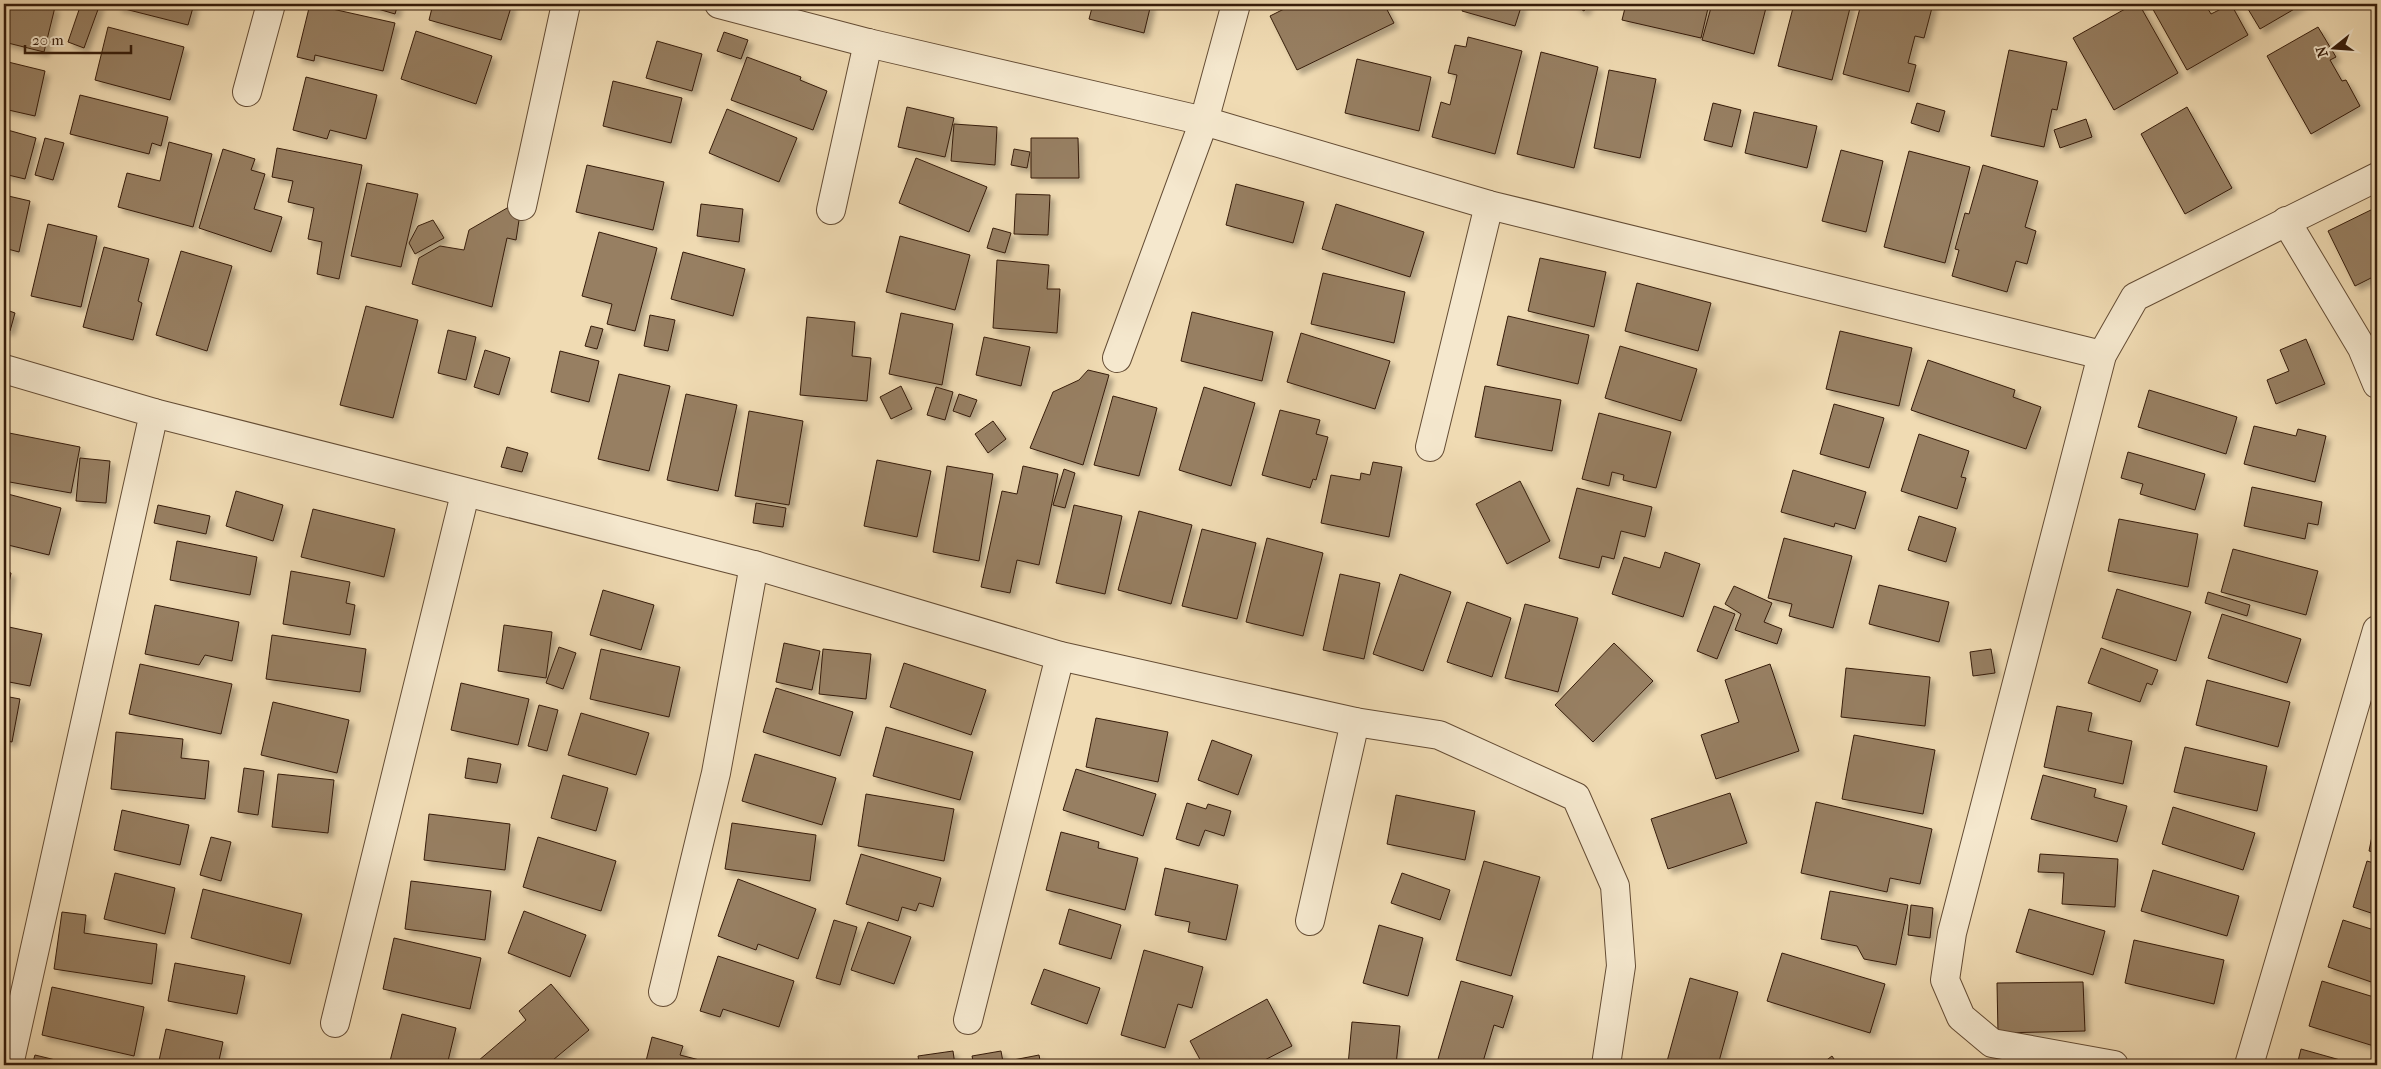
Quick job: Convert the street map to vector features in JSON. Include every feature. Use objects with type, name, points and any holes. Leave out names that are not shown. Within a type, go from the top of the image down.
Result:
[{"type":"street","points":[[247,92],[271,4]]},
{"type":"street","points":[[522,206],[566,4]]},
{"type":"street","points":[[719,4],[868,43],[1204,121],[1489,205],[2102,355]]},
{"type":"street","points":[[1117,358],[1204,121],[1236,4]]},
{"type":"street","points":[[831,210],[868,43]]},
{"type":"street","points":[[2114,1065],[1992,1043],[1961,1017],[1945,980],[1952,933],[2102,355],[2135,297],[2377,177]]},
{"type":"street","points":[[1430,447],[1489,205]]},
{"type":"street","points":[[2286,221],[2362,348],[2377,384]]},
{"type":"street","points":[[4,369],[154,413],[465,494],[754,565],[1060,656],[1355,722],[1439,734],[1576,797],[1615,886],[1621,966],[1606,1065]]},
{"type":"street","points":[[9,1065],[154,413]]},
{"type":"street","points":[[335,1023],[465,494]]},
{"type":"street","points":[[663,992],[716,773],[754,565]]},
{"type":"street","points":[[2249,1065],[2377,630]]},
{"type":"street","points":[[968,1020],[1060,656]]},
{"type":"street","points":[[1310,921],[1355,722]]},
{"type":"building","points":[[4,4],[41,4],[55,7],[44,52],[4,42]]},
{"type":"building","points":[[81,4],[100,4],[84,48],[68,42]]},
{"type":"building","points":[[118,4],[194,4],[188,25],[117,7]]},
{"type":"building","points":[[310,4],[395,23],[383,71],[315,55],[314,61],[297,57]]},
{"type":"building","points":[[361,4],[398,4],[395,14]]},
{"type":"building","points":[[433,4],[512,4],[501,40],[429,20]]},
{"type":"building","points":[[1093,4],[1151,4],[1144,33],[1089,19]]},
{"type":"building","points":[[1294,4],[1351,4],[1354,8],[1363,4],[1384,4],[1394,23],[1297,70],[1270,16]]},
{"type":"building","points":[[1464,4],[1522,4],[1515,26],[1462,11]]},
{"type":"building","points":[[1573,4],[1589,4],[1584,11]]},
{"type":"building","points":[[1626,4],[1709,4],[1701,38],[1622,20]]},
{"type":"building","points":[[1712,4],[1767,4],[1754,54],[1702,40]]},
{"type":"building","points":[[1794,4],[1851,4],[1832,80],[1778,66]]},
{"type":"building","points":[[1861,4],[1933,4],[1924,38],[1915,36],[1908,63],[1916,65],[1909,92],[1843,74]]},
{"type":"building","points":[[2134,4],[2139,4],[2178,73],[2114,110],[2073,38]]},
{"type":"building","points":[[2150,4],[2205,4],[2211,14],[2231,4],[2248,35],[2187,70]]},
{"type":"building","points":[[2245,4],[2303,4],[2260,29]]},
{"type":"building","points":[[108,27],[184,47],[170,100],[95,80]]},
{"type":"building","points":[[2318,27],[2336,57],[2330,60],[2342,81],[2346,80],[2360,106],[2311,134],[2267,56]]},
{"type":"building","points":[[416,31],[492,56],[476,104],[401,79]]},
{"type":"building","points":[[724,32],[748,40],[741,59],[717,51]]},
{"type":"building","points":[[1468,37],[1522,51],[1495,154],[1432,137],[1441,102],[1450,105],[1457,75],[1448,73],[1455,45],[1466,47]]},
{"type":"building","points":[[657,41],[702,54],[692,91],[646,78]]},
{"type":"building","points":[[2009,50],[2067,62],[2057,110],[2052,109],[2044,147],[1991,136]]},
{"type":"building","points":[[1541,52],[1598,67],[1574,168],[1517,154]]},
{"type":"building","points":[[747,57],[801,77],[800,80],[827,91],[813,130],[731,100]]},
{"type":"building","points":[[1357,59],[1431,77],[1419,131],[1345,113]]},
{"type":"building","points":[[4,61],[45,71],[35,116],[4,109]]},
{"type":"building","points":[[1609,70],[1656,79],[1640,158],[1594,148]]},
{"type":"building","points":[[306,77],[377,95],[366,139],[330,130],[327,139],[293,130]]},
{"type":"building","points":[[613,81],[682,98],[671,143],[603,126]]},
{"type":"building","points":[[80,95],[168,117],[161,146],[152,143],[149,154],[70,134]]},
{"type":"building","points":[[1713,103],[1741,110],[1732,147],[1704,140]]},
{"type":"building","points":[[1917,103],[1945,111],[1939,132],[1911,123]]},
{"type":"building","points":[[907,107],[954,118],[945,157],[898,147]]},
{"type":"building","points":[[2187,107],[2232,188],[2185,214],[2141,134]]},
{"type":"building","points":[[727,109],[797,138],[779,182],[709,153]]},
{"type":"building","points":[[1754,112],[1817,126],[1807,168],[1745,153]]},
{"type":"building","points":[[2086,119],[2092,137],[2060,148],[2054,130]]},
{"type":"building","points":[[954,124],[997,127],[995,165],[951,161]]},
{"type":"building","points":[[4,129],[36,138],[25,179],[4,174]]},
{"type":"building","points":[[45,138],[64,143],[53,180],[35,175]]},
{"type":"building","points":[[1031,138],[1078,138],[1079,178],[1031,178]]},
{"type":"building","points":[[169,142],[212,154],[193,227],[118,207],[127,173],[160,181]]},
{"type":"building","points":[[277,148],[362,165],[339,279],[317,274],[322,242],[308,239],[314,208],[288,202],[293,181],[272,177]]},
{"type":"building","points":[[223,149],[255,159],[251,170],[265,174],[254,209],[282,217],[271,252],[199,228]]},
{"type":"building","points":[[1014,149],[1030,152],[1027,168],[1011,165]]},
{"type":"building","points":[[1841,150],[1883,161],[1866,232],[1822,221]]},
{"type":"building","points":[[1909,151],[1970,167],[1945,263],[1884,247]]},
{"type":"building","points":[[916,158],[987,187],[969,232],[899,203]]},
{"type":"building","points":[[587,165],[664,182],[653,230],[576,212]]},
{"type":"building","points":[[1983,165],[2038,181],[2025,227],[2036,231],[2027,264],[2016,261],[2007,292],[1952,276],[1959,250],[1955,249],[1965,213],[1969,214]]},
{"type":"building","points":[[367,183],[418,194],[401,267],[351,256]]},
{"type":"building","points":[[1236,184],[1304,202],[1293,243],[1226,225]]},
{"type":"building","points":[[1016,194],[1050,195],[1048,235],[1014,234]]},
{"type":"building","points":[[4,195],[30,201],[19,252],[4,248]]},
{"type":"building","points":[[514,204],[521,207],[516,240],[507,238],[492,307],[412,284],[419,258],[440,246],[464,250],[469,230]]},
{"type":"building","points":[[701,204],[743,209],[739,242],[697,236]]},
{"type":"building","points":[[1336,204],[1424,232],[1410,277],[1322,249]]},
{"type":"building","points":[[2377,207],[2377,275],[2355,286],[2328,231]]},
{"type":"building","points":[[433,220],[444,238],[415,254],[409,243],[418,226]]},
{"type":"building","points":[[48,224],[97,236],[81,307],[31,296]]},
{"type":"building","points":[[993,228],[1011,233],[1005,253],[987,248]]},
{"type":"building","points":[[599,232],[657,248],[635,331],[607,324],[612,304],[582,296]]},
{"type":"building","points":[[900,236],[970,255],[955,310],[886,292]]},
{"type":"building","points":[[104,247],[149,259],[138,301],[142,303],[133,340],[83,327]]},
{"type":"building","points":[[181,251],[232,266],[207,351],[156,335]]},
{"type":"building","points":[[683,252],[745,269],[733,316],[671,299]]},
{"type":"building","points":[[1540,258],[1606,272],[1594,327],[1528,311]]},
{"type":"building","points":[[997,260],[1049,265],[1047,289],[1060,289],[1057,333],[993,328]]},
{"type":"building","points":[[1323,273],[1405,292],[1394,343],[1311,324]]},
{"type":"building","points":[[1637,283],[1711,303],[1698,351],[1625,331]]},
{"type":"building","points":[[366,306],[418,320],[393,418],[340,405]]},
{"type":"building","points":[[4,309],[15,313],[10,331],[4,330]]},
{"type":"building","points":[[1192,312],[1273,332],[1262,381],[1181,361]]},
{"type":"building","points":[[901,313],[953,324],[942,385],[889,374]]},
{"type":"building","points":[[650,315],[675,320],[668,351],[644,346]]},
{"type":"building","points":[[1508,316],[1589,335],[1578,384],[1497,365]]},
{"type":"building","points":[[807,317],[855,322],[852,356],[871,358],[867,401],[800,395]]},
{"type":"building","points":[[591,326],[603,329],[597,349],[585,346]]},
{"type":"building","points":[[448,330],[476,337],[466,380],[438,373]]},
{"type":"building","points":[[1840,331],[1912,348],[1899,406],[1826,389]]},
{"type":"building","points":[[1301,333],[1390,361],[1375,409],[1287,382]]},
{"type":"building","points":[[984,337],[1030,347],[1021,386],[976,375]]},
{"type":"building","points":[[2306,339],[2325,384],[2276,404],[2267,380],[2289,371],[2280,350]]},
{"type":"building","points":[[1620,346],[1697,369],[1681,421],[1605,398]]},
{"type":"building","points":[[485,350],[510,358],[499,395],[474,387]]},
{"type":"building","points":[[560,351],[599,361],[589,402],[551,392]]},
{"type":"building","points":[[1928,360],[2015,390],[2013,397],[2041,407],[2026,449],[1911,410]]},
{"type":"building","points":[[1088,370],[1109,375],[1083,465],[1030,448],[1053,392],[1079,380]]},
{"type":"building","points":[[619,374],[670,386],[649,471],[598,459]]},
{"type":"building","points":[[901,386],[912,409],[891,419],[880,397]]},
{"type":"building","points":[[1485,386],[1561,400],[1552,451],[1475,437]]},
{"type":"building","points":[[936,387],[953,392],[945,420],[927,415]]},
{"type":"building","points":[[1204,387],[1255,403],[1231,486],[1179,470]]},
{"type":"building","points":[[2149,390],[2237,417],[2226,454],[2138,427]]},
{"type":"building","points":[[686,394],[737,405],[718,491],[667,480]]},
{"type":"building","points":[[959,394],[977,400],[970,417],[953,411]]},
{"type":"building","points":[[1113,396],[1157,408],[1139,476],[1094,465]]},
{"type":"building","points":[[1834,404],[1884,418],[1869,468],[1820,454]]},
{"type":"building","points":[[1280,410],[1320,420],[1316,434],[1328,437],[1316,480],[1313,479],[1310,488],[1262,475]]},
{"type":"building","points":[[749,411],[803,421],[789,505],[735,496]]},
{"type":"building","points":[[1599,413],[1671,432],[1656,488],[1623,480],[1624,475],[1612,472],[1609,486],[1582,479]]},
{"type":"building","points":[[993,421],[1006,439],[988,453],[975,434]]},
{"type":"building","points":[[2254,426],[2296,436],[2298,429],[2326,436],[2315,482],[2244,464]]},
{"type":"building","points":[[4,432],[80,447],[71,493],[4,481]]},
{"type":"building","points":[[1919,434],[1969,451],[1961,477],[1966,478],[1957,509],[1901,491]]},
{"type":"building","points":[[507,447],[528,453],[522,472],[501,467]]},
{"type":"building","points":[[2128,452],[2205,474],[2195,510],[2140,494],[2143,484],[2121,478]]},
{"type":"building","points":[[80,458],[110,461],[106,503],[76,501]]},
{"type":"building","points":[[877,460],[931,471],[917,537],[864,526]]},
{"type":"building","points":[[1373,462],[1402,467],[1389,537],[1321,523],[1331,475],[1360,480],[1361,473],[1370,475]]},
{"type":"building","points":[[947,466],[993,474],[979,561],[933,552]]},
{"type":"building","points":[[1023,466],[1058,474],[1039,565],[1017,560],[1010,593],[981,587],[1002,491],[1017,494]]},
{"type":"building","points":[[1064,469],[1075,473],[1065,508],[1053,505]]},
{"type":"building","points":[[1793,470],[1866,492],[1855,529],[1835,523],[1834,527],[1781,512]]},
{"type":"building","points":[[1520,481],[1550,541],[1507,564],[1476,504]]},
{"type":"building","points":[[2252,487],[2322,502],[2318,525],[2308,523],[2305,539],[2244,526]]},
{"type":"building","points":[[1577,488],[1652,507],[1645,537],[1621,531],[1614,559],[1602,556],[1599,568],[1559,558]]},
{"type":"building","points":[[236,491],[283,505],[273,541],[226,526]]},
{"type":"building","points":[[4,493],[61,508],[49,555],[4,544]]},
{"type":"building","points":[[756,503],[786,508],[783,527],[753,523]]},
{"type":"building","points":[[158,505],[210,516],[206,534],[154,523]]},
{"type":"building","points":[[1074,505],[1122,516],[1105,594],[1056,583]]},
{"type":"building","points":[[313,509],[395,529],[384,577],[301,557]]},
{"type":"building","points":[[1139,511],[1192,525],[1171,604],[1118,590]]},
{"type":"building","points":[[1919,516],[1956,528],[1946,562],[1908,550]]},
{"type":"building","points":[[2119,519],[2198,534],[2188,587],[2108,571]]},
{"type":"building","points":[[1202,529],[1256,543],[1237,619],[1182,606]]},
{"type":"building","points":[[1267,538],[1323,553],[1303,636],[1246,622]]},
{"type":"building","points":[[1784,538],[1852,556],[1833,628],[1789,616],[1792,604],[1768,598]]},
{"type":"building","points":[[177,541],[257,557],[250,595],[170,580]]},
{"type":"building","points":[[2233,549],[2318,571],[2306,615],[2221,592]]},
{"type":"building","points":[[1665,552],[1700,564],[1683,617],[1612,594],[1624,557],[1660,568]]},
{"type":"building","points":[[4,571],[11,573],[4,609]]},
{"type":"building","points":[[291,571],[350,582],[346,603],[355,605],[350,635],[283,624]]},
{"type":"building","points":[[1340,574],[1380,583],[1364,659],[1323,650]]},
{"type":"building","points":[[1400,574],[1451,592],[1423,671],[1373,654]]},
{"type":"building","points":[[1879,585],[1949,602],[1939,642],[1869,624]]},
{"type":"building","points":[[1734,586],[1772,603],[1764,622],[1782,629],[1777,644],[1735,630],[1741,614],[1725,604]]},
{"type":"building","points":[[2117,589],[2191,612],[2176,661],[2102,638]]},
{"type":"building","points":[[603,590],[654,605],[641,650],[590,635]]},
{"type":"building","points":[[2208,592],[2250,605],[2247,616],[2205,603]]},
{"type":"building","points":[[1467,602],[1511,618],[1492,677],[1447,662]]},
{"type":"building","points":[[1525,604],[1578,618],[1558,692],[1505,678]]},
{"type":"building","points":[[155,605],[239,622],[232,661],[205,655],[199,665],[145,654]]},
{"type":"building","points":[[1714,606],[1735,614],[1717,659],[1697,651]]},
{"type":"building","points":[[2222,614],[2301,639],[2287,683],[2208,658]]},
{"type":"building","points":[[504,625],[552,632],[546,678],[498,671]]},
{"type":"building","points":[[4,626],[42,634],[30,686],[4,681]]},
{"type":"building","points":[[272,635],[366,649],[360,692],[266,679]]},
{"type":"building","points":[[784,643],[820,651],[812,690],[776,682]]},
{"type":"building","points":[[1614,643],[1653,681],[1593,742],[1555,705]]},
{"type":"building","points":[[559,647],[576,653],[563,689],[546,683]]},
{"type":"building","points":[[2101,648],[2158,670],[2152,685],[2147,683],[2140,702],[2088,683]]},
{"type":"building","points":[[601,649],[680,667],[669,717],[590,699]]},
{"type":"building","points":[[823,649],[871,654],[866,699],[819,694]]},
{"type":"building","points":[[1991,649],[1995,673],[1973,676],[1970,652]]},
{"type":"building","points":[[904,663],[986,690],[971,735],[890,707]]},
{"type":"building","points":[[140,664],[232,684],[221,734],[129,714]]},
{"type":"building","points":[[1770,664],[1799,751],[1716,779],[1701,735],[1739,722],[1725,680]]},
{"type":"building","points":[[1846,668],[1930,677],[1925,726],[1841,717]]},
{"type":"building","points":[[2207,680],[2290,702],[2278,747],[2196,725]]},
{"type":"building","points":[[461,683],[529,699],[518,745],[451,730]]},
{"type":"building","points":[[776,688],[853,712],[840,756],[763,732]]},
{"type":"building","points":[[4,696],[20,699],[12,742],[4,740]]},
{"type":"building","points":[[273,702],[349,720],[337,773],[261,755]]},
{"type":"building","points":[[539,705],[558,710],[547,751],[528,746]]},
{"type":"building","points":[[2057,706],[2092,713],[2088,731],[2132,741],[2123,784],[2044,767]]},
{"type":"building","points":[[581,713],[649,733],[636,775],[568,755]]},
{"type":"building","points":[[1096,718],[1168,732],[1158,782],[1086,767]]},
{"type":"building","points":[[886,727],[973,752],[960,800],[873,776]]},
{"type":"building","points":[[116,732],[183,739],[181,758],[209,761],[205,799],[111,789]]},
{"type":"building","points":[[1854,735],[1935,750],[1923,814],[1842,799]]},
{"type":"building","points":[[1212,740],[1252,755],[1238,795],[1198,780]]},
{"type":"building","points":[[2185,747],[2267,766],[2257,811],[2174,792]]},
{"type":"building","points":[[755,754],[836,778],[822,825],[742,801]]},
{"type":"building","points":[[468,758],[501,764],[497,783],[465,778]]},
{"type":"building","points":[[244,768],[264,771],[258,815],[238,812]]},
{"type":"building","points":[[1076,769],[1156,794],[1143,836],[1063,810]]},
{"type":"building","points":[[278,774],[334,780],[328,833],[272,827]]},
{"type":"building","points":[[563,775],[608,788],[596,831],[551,818]]},
{"type":"building","points":[[2043,775],[2096,789],[2094,797],[2127,806],[2117,842],[2031,819]]},
{"type":"building","points":[[1730,793],[1747,843],[1668,869],[1651,819]]},
{"type":"building","points":[[866,794],[954,809],[944,861],[858,846]]},
{"type":"building","points":[[1396,795],[1475,811],[1465,860],[1387,844]]},
{"type":"building","points":[[1816,802],[1932,829],[1920,884],[1890,878],[1887,892],[1801,873]]},
{"type":"building","points":[[1187,803],[1206,809],[1208,804],[1231,811],[1224,836],[1205,830],[1199,846],[1176,839]]},
{"type":"building","points":[[2173,807],[2255,833],[2243,870],[2162,844]]},
{"type":"building","points":[[122,810],[189,825],[180,865],[114,850]]},
{"type":"building","points":[[2377,811],[2377,853],[2369,851]]},
{"type":"building","points":[[429,814],[510,824],[505,870],[424,860]]},
{"type":"building","points":[[732,823],[816,835],[810,881],[725,869]]},
{"type":"building","points":[[1061,832],[1099,842],[1098,848],[1138,858],[1125,910],[1046,890]]},
{"type":"building","points":[[211,837],[231,842],[221,881],[200,875]]},
{"type":"building","points":[[538,837],[616,861],[601,911],[523,887]]},
{"type":"building","points":[[861,854],[941,878],[933,907],[919,903],[916,911],[902,907],[898,921],[846,904]]},
{"type":"building","points":[[2040,854],[2118,859],[2115,907],[2062,904],[2064,873],[2038,872]]},
{"type":"building","points":[[1484,861],[1540,877],[1511,976],[1456,960]]},
{"type":"building","points":[[2367,861],[2377,864],[2377,915],[2353,907]]},
{"type":"building","points":[[1165,868],[1238,885],[1226,940],[1188,932],[1190,922],[1155,915]]},
{"type":"building","points":[[2153,870],[2239,896],[2227,936],[2141,911]]},
{"type":"building","points":[[115,873],[175,888],[165,934],[104,919]]},
{"type":"building","points":[[1402,873],[1450,890],[1440,920],[1391,903]]},
{"type":"building","points":[[738,879],[816,909],[798,959],[758,944],[756,950],[718,936]]},
{"type":"building","points":[[411,881],[491,891],[485,940],[405,929]]},
{"type":"building","points":[[203,889],[302,914],[290,964],[191,938]]},
{"type":"building","points":[[1830,891],[1908,905],[1896,965],[1864,959],[1857,946],[1821,939]]},
{"type":"building","points":[[1911,905],[1933,908],[1930,938],[1908,935]]},
{"type":"building","points":[[1069,909],[1121,925],[1111,959],[1059,944]]},
{"type":"building","points":[[2029,909],[2105,931],[2093,975],[2016,952]]},
{"type":"building","points":[[524,911],[586,935],[570,977],[508,953]]},
{"type":"building","points":[[62,912],[86,915],[84,933],[157,944],[152,984],[54,969]]},
{"type":"building","points":[[834,920],[857,927],[840,985],[816,978]]},
{"type":"building","points":[[2343,920],[2377,931],[2377,984],[2328,967]]},
{"type":"building","points":[[868,922],[911,937],[894,984],[851,970]]},
{"type":"building","points":[[1379,925],[1423,938],[1408,996],[1363,983]]},
{"type":"building","points":[[394,938],[481,958],[470,1009],[383,989]]},
{"type":"building","points":[[2134,940],[2224,960],[2214,1004],[2125,983]]},
{"type":"building","points":[[1144,950],[1203,967],[1192,1008],[1178,1004],[1165,1048],[1121,1035]]},
{"type":"building","points":[[1782,953],[1885,984],[1870,1033],[1767,1001]]},
{"type":"building","points":[[718,956],[794,981],[779,1027],[723,1009],[720,1017],[700,1011]]},
{"type":"building","points":[[175,963],[245,976],[237,1014],[168,1001]]},
{"type":"building","points":[[1044,969],[1100,988],[1087,1024],[1031,1004]]},
{"type":"building","points":[[1690,978],[1738,992],[1718,1065],[1666,1065]]},
{"type":"building","points":[[1461,981],[1513,996],[1503,1028],[1494,1025],[1482,1065],[1460,1065],[1438,1059]]},
{"type":"building","points":[[2322,981],[2377,998],[2377,1047],[2309,1026]]},
{"type":"building","points":[[2083,982],[2085,1031],[1998,1033],[1997,983]]},
{"type":"building","points":[[551,984],[589,1030],[547,1065],[482,1065],[478,1061],[526,1020],[519,1011]]},
{"type":"building","points":[[52,987],[144,1007],[134,1056],[42,1035]]},
{"type":"building","points":[[1267,999],[1292,1046],[1255,1065],[1203,1065],[1190,1041]]},
{"type":"building","points":[[402,1014],[456,1028],[447,1065],[389,1065]]},
{"type":"building","points":[[1352,1022],[1400,1026],[1396,1065],[1348,1065]]},
{"type":"building","points":[[166,1029],[223,1042],[218,1065],[158,1065]]},
{"type":"building","points":[[652,1037],[683,1046],[680,1055],[719,1065],[645,1065]]},
{"type":"building","points":[[2301,1049],[2358,1065],[2297,1065]]},
{"type":"building","points":[[953,1051],[955,1065],[890,1065],[919,1062],[918,1056]]},
{"type":"building","points":[[1001,1051],[1003,1062],[1039,1055],[1041,1065],[974,1065],[972,1056]]},
{"type":"building","points":[[35,1055],[76,1065],[32,1065]]},
{"type":"building","points":[[1832,1056],[1838,1065],[1820,1065]]}]
